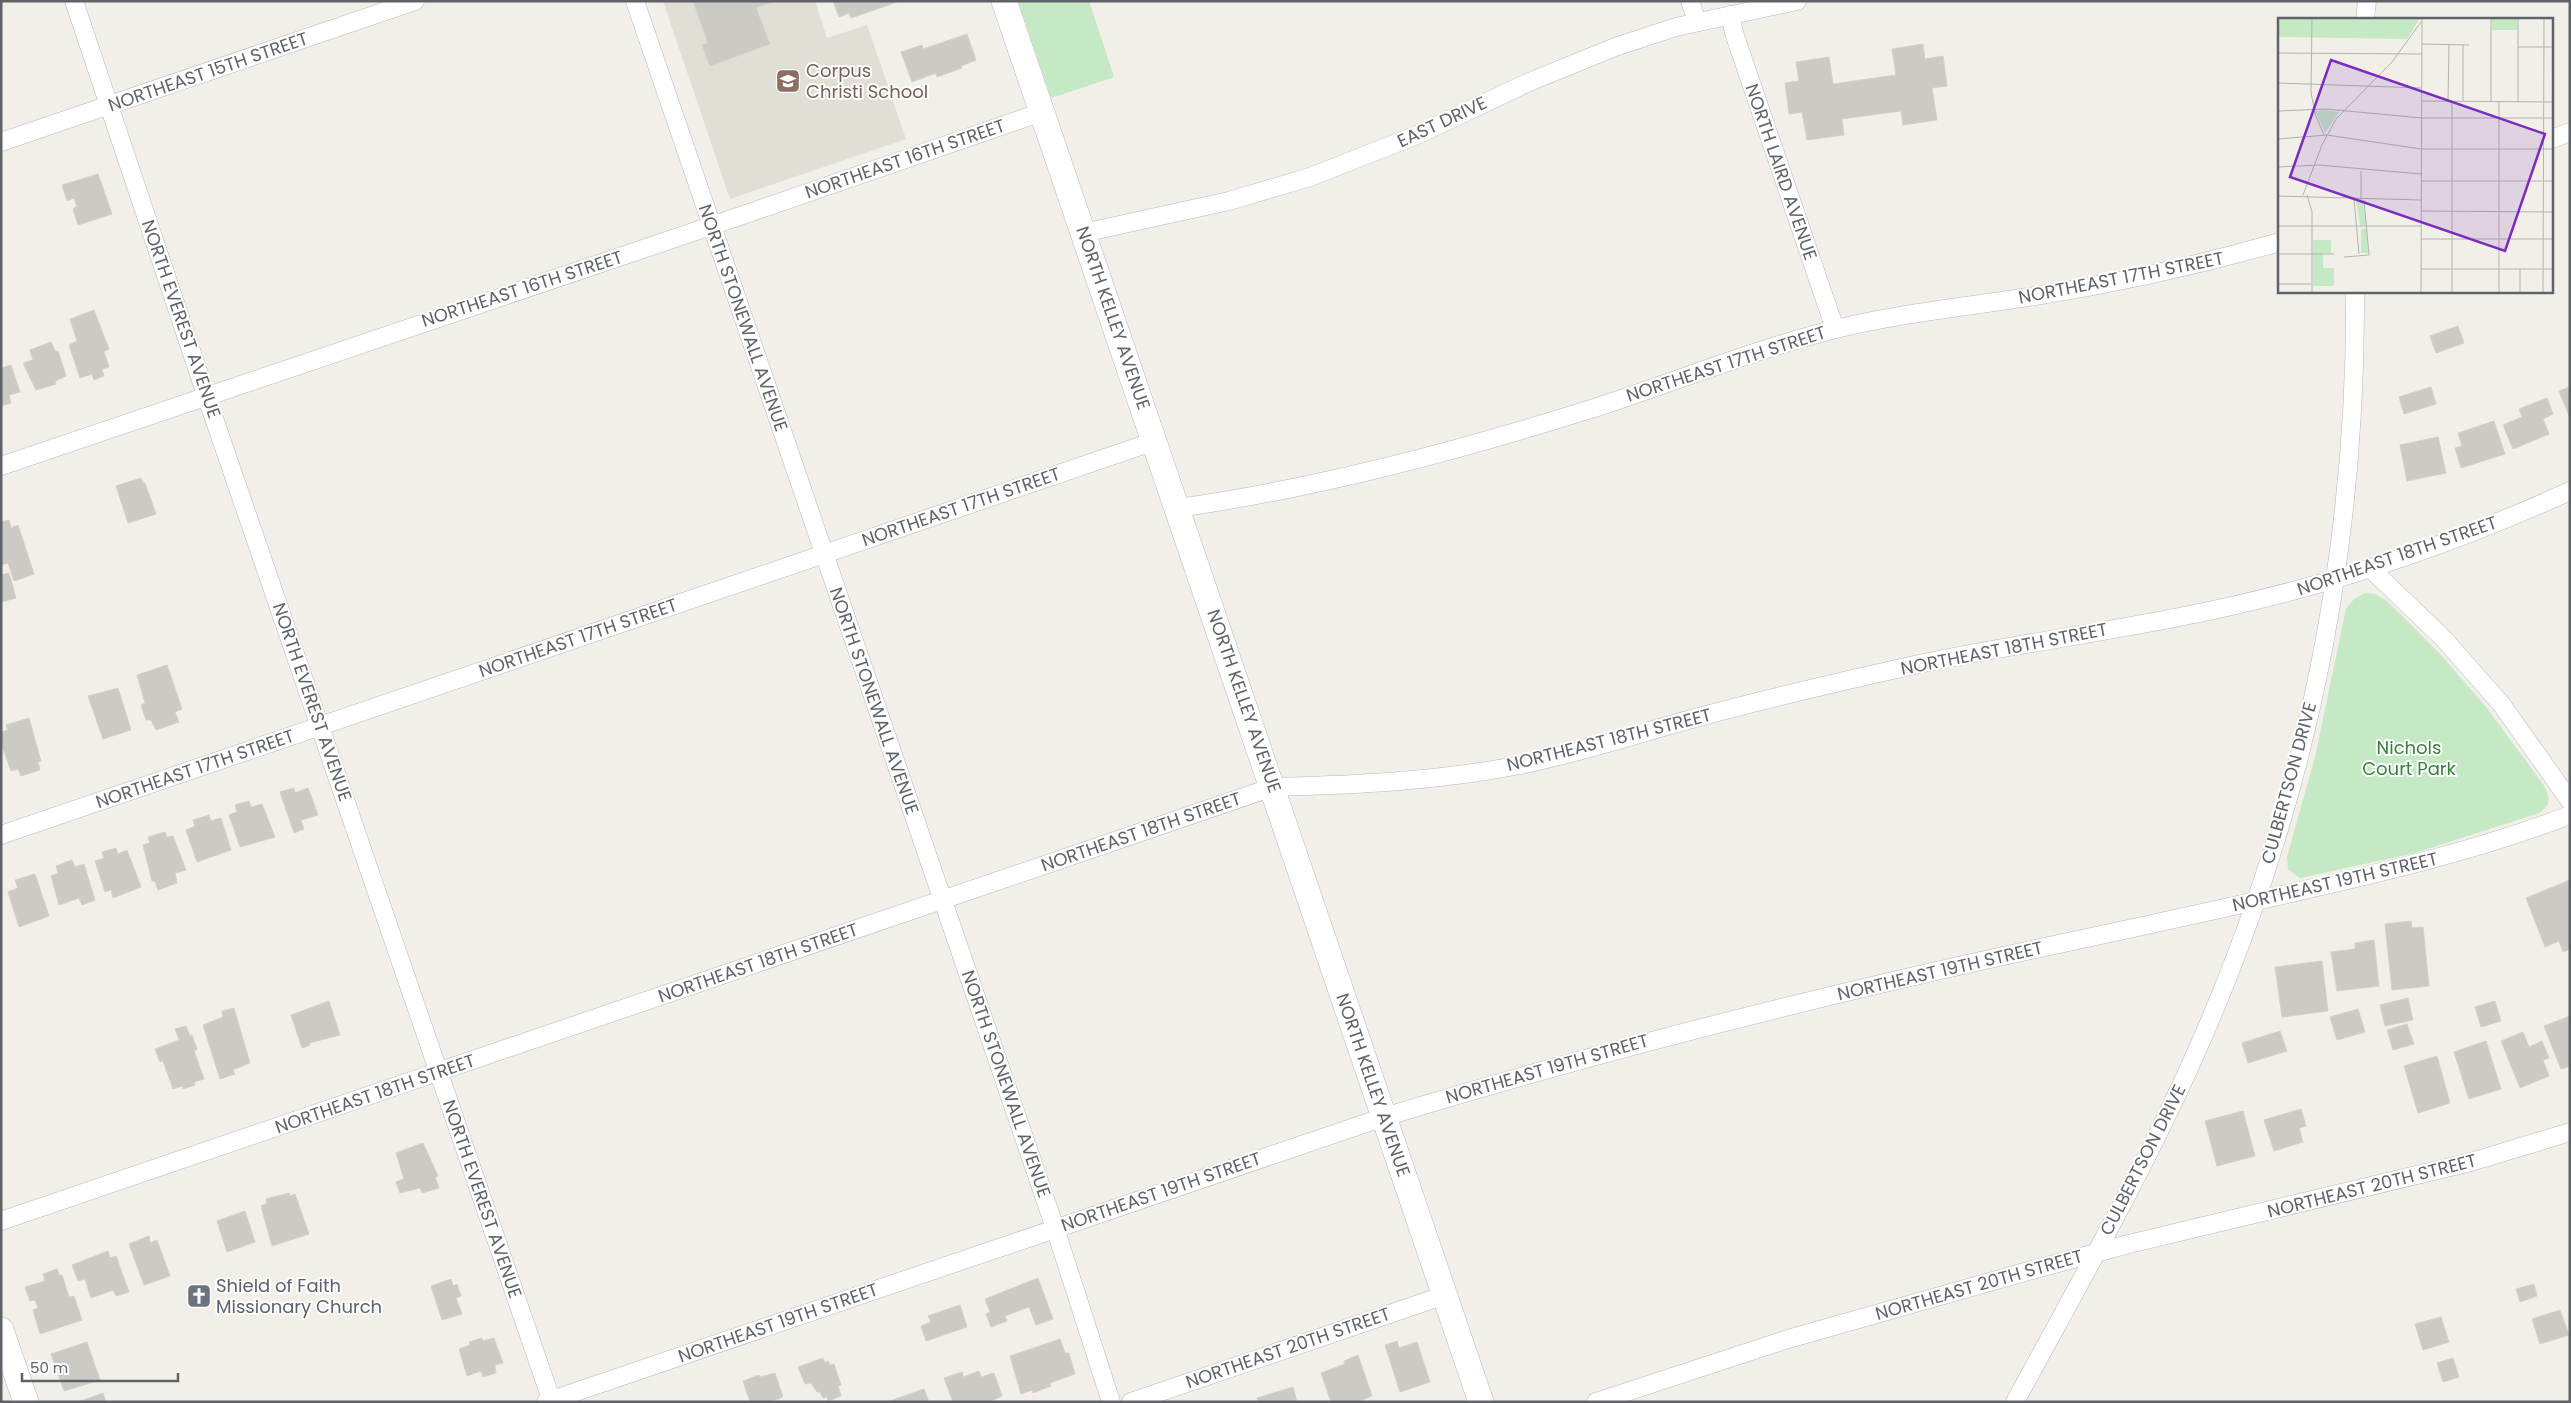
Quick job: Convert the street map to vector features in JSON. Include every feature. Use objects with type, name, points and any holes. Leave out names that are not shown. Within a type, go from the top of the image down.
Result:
[{"type":"street","name":"NORTH EVEREST AVENUE","points":[[74,1],[206,395],[550,1401]]},
{"type":"street","name":"NORTHEAST 15TH STREET","points":[[1,142],[415,1]]},
{"type":"street","name":"NORTH STONEWALL AVENUE","points":[[635,1],[1055,1228],[1112,1402]]},
{"type":"street","name":"NORTH KELLEY AVENUE","points":[[1004,1],[1481,1402]]},
{"type":"street","points":[[1690,1],[1697,22]]},
{"type":"street","name":"EAST DRIVE","points":[[1083,233],[1229,201],[1310,178],[1417,135],[1489,100],[1575,62],[1652,34],[1697,22],[1797,1]]},
{"type":"street","points":[[2365,18],[2367,1]]},
{"type":"street","name":"NORTH LAIRD AVENUE","points":[[1730,15],[1734,34],[1835,329]]},
{"type":"street","name":"NORTHEAST 16TH STREET","points":[[1,466],[1042,112]]},
{"type":"street","points":[[2554,138],[2570,132]]},
{"type":"street","name":"NORTHEAST 17TH STREET","points":[[1178,508],[1275,492],[1414,462],[1582,412],[1748,354],[1835,329],[1893,316],[2112,283],[2168,272],[2278,243]]},
{"type":"street","name":"CULBERTSON DRIVE","points":[[2015,1402],[2097,1252],[2190,1068],[2219,998],[2277,836],[2306,729],[2330,617],[2336,578],[2350,457],[2354,390],[2355,292]]},
{"type":"street","name":"NORTHEAST 17TH STREET","points":[[1,835],[1155,441]]},
{"type":"street","name":"NORTHEAST 18TH STREET","points":[[1,1221],[1273,787],[1446,776],[1518,765],[1601,746],[1696,718],[1826,685],[1959,656],[2218,609],[2370,568],[2501,521],[2570,491]]},
{"type":"street","points":[[2370,568],[2443,638],[2502,705],[2570,802]]},
{"type":"street","name":"NORTHEAST 19TH STREET","points":[[550,1401],[1384,1117],[1662,1037],[1850,991],[2440,858],[2570,815]]},
{"type":"street","name":"NORTHEAST 20TH STREET","points":[[1596,1402],[1788,1340],[2097,1252],[2452,1166],[2570,1132]]},
{"type":"street","name":"NORTHEAST 20TH STREET","points":[[1131,1402],[1161,1397],[1445,1295]]},
{"type":"street","points":[[1,1330],[26,1402]]},
{"type":"shaded area","name":"Corpus Christi School","points":[[663,1],[815,1],[827,38],[867,25],[906,139],[730,199]]},
{"type":"green space","points":[[1018,1],[1089,1],[1114,77],[1051,98]]},
{"type":"green space","name":"Nichols Court Park","points":[[2365,593],[2375,594],[2387,601],[2441,655],[2486,707],[2543,784],[2547,792],[2548,803],[2539,813],[2415,853],[2300,878],[2288,869],[2287,857],[2315,757],[2346,609],[2354,599]]},
{"type":"building","points":[[693,1],[775,1],[756,8],[770,44],[710,66],[702,45],[708,43]]},
{"type":"building","points":[[833,1],[900,1],[851,18],[849,13],[839,17]]},
{"type":"building","points":[[967,34],[976,60],[961,66],[962,68],[937,77],[936,73],[912,82],[901,52],[922,45],[923,49]]},
{"type":"building","points":[[1923,44],[1925,59],[1943,56],[1947,86],[1932,88],[1937,120],[1903,125],[1901,111],[1842,119],[1844,135],[1807,140],[1802,112],[1789,114],[1785,83],[1799,81],[1796,62],[1829,57],[1833,84],[1896,75],[1892,49]]},
{"type":"building","points":[[98,174],[112,214],[78,225],[73,209],[77,206],[74,198],[67,201],[62,185]]},
{"type":"building","points":[[94,310],[109,349],[104,352],[109,367],[102,369],[104,376],[94,380],[92,374],[80,378],[69,345],[77,341],[70,319]]},
{"type":"building","points":[[2458,326],[2464,343],[2436,353],[2430,336]]},
{"type":"building","points":[[51,342],[55,351],[58,351],[66,376],[55,381],[56,384],[36,390],[23,363],[33,360],[30,350]]},
{"type":"building","points":[[11,365],[20,392],[9,395],[11,403],[1,406],[1,368]]},
{"type":"building","points":[[2431,387],[2436,404],[2404,414],[2399,397]]},
{"type":"building","points":[[2570,387],[2570,418],[2559,391]]},
{"type":"building","points":[[2547,398],[2553,414],[2543,419],[2549,434],[2513,449],[2503,425],[2522,417],[2519,409]]},
{"type":"building","points":[[2494,421],[2505,454],[2461,468],[2455,448],[2462,446],[2458,433]]},
{"type":"building","points":[[2438,437],[2446,473],[2407,481],[2400,445]]},
{"type":"building","points":[[141,478],[143,483],[145,483],[156,514],[128,523],[116,486]]},
{"type":"building","points":[[9,520],[11,528],[18,525],[34,574],[14,581],[8,563],[1,565],[1,522]]},
{"type":"building","points":[[9,573],[16,598],[1,602],[1,575]]},
{"type":"building","points":[[167,665],[182,709],[175,712],[179,722],[156,730],[151,720],[146,720],[141,705],[145,703],[137,675]]},
{"type":"building","points":[[118,688],[131,730],[103,739],[88,696]]},
{"type":"building","points":[[29,718],[41,761],[38,762],[40,770],[21,776],[18,769],[11,771],[1,743],[1,732],[8,730],[6,725]]},
{"type":"building","points":[[294,788],[295,793],[308,788],[318,815],[301,820],[304,829],[294,833],[280,792]]},
{"type":"building","points":[[249,801],[251,807],[262,804],[275,837],[240,847],[229,815],[237,812],[235,805]]},
{"type":"building","points":[[209,815],[211,821],[221,818],[231,850],[197,862],[186,830],[195,826],[193,820]]},
{"type":"building","points":[[165,832],[167,837],[173,836],[186,870],[175,873],[177,883],[158,890],[155,881],[152,881],[143,845],[150,843],[148,837]]},
{"type":"building","points":[[116,848],[118,854],[127,850],[141,887],[113,898],[111,890],[105,892],[95,861],[104,858],[102,852]]},
{"type":"building","points":[[72,860],[75,867],[84,864],[95,900],[82,905],[79,898],[59,905],[51,876],[58,873],[56,866]]},
{"type":"building","points":[[35,874],[49,916],[19,927],[8,892],[18,888],[15,880]]},
{"type":"building","points":[[2570,880],[2570,949],[2563,952],[2559,941],[2545,947],[2526,898]]},
{"type":"building","points":[[2411,921],[2412,928],[2423,927],[2429,986],[2392,990],[2385,924]]},
{"type":"building","points":[[2374,940],[2379,986],[2337,991],[2331,952],[2355,949],[2355,943]]},
{"type":"building","points":[[2322,961],[2328,1011],[2282,1017],[2275,967]]},
{"type":"building","points":[[2408,998],[2413,1020],[2385,1026],[2380,1005]]},
{"type":"building","points":[[329,1001],[340,1035],[309,1043],[310,1045],[302,1048],[291,1015]]},
{"type":"building","points":[[2495,1001],[2501,1021],[2481,1027],[2475,1007]]},
{"type":"building","points":[[234,1008],[250,1063],[233,1070],[235,1074],[220,1079],[203,1025],[223,1017],[222,1011]]},
{"type":"building","points":[[2358,1009],[2365,1032],[2337,1040],[2330,1017]]},
{"type":"building","points":[[2570,1016],[2570,1066],[2561,1069],[2544,1026]]},
{"type":"building","points":[[2407,1024],[2414,1044],[2393,1050],[2387,1030]]},
{"type":"building","points":[[186,1026],[190,1036],[192,1035],[197,1049],[194,1051],[204,1079],[194,1082],[195,1085],[183,1089],[182,1086],[173,1089],[163,1061],[160,1062],[155,1049],[179,1040],[175,1029]]},
{"type":"building","points":[[2280,1031],[2287,1051],[2248,1063],[2242,1043]]},
{"type":"building","points":[[2523,1032],[2529,1047],[2542,1041],[2549,1058],[2543,1060],[2549,1076],[2520,1088],[2501,1041]]},
{"type":"building","points":[[2486,1041],[2501,1089],[2469,1099],[2454,1052]]},
{"type":"building","points":[[2437,1056],[2450,1103],[2418,1113],[2404,1066]]},
{"type":"building","points":[[2301,1109],[2306,1126],[2299,1128],[2303,1142],[2274,1151],[2264,1120]]},
{"type":"building","points":[[2243,1111],[2255,1156],[2217,1166],[2205,1121]]},
{"type":"building","points":[[423,1143],[438,1176],[435,1177],[439,1188],[422,1193],[420,1188],[400,1193],[396,1182],[404,1179],[396,1153]]},
{"type":"building","points":[[289,1193],[290,1196],[295,1194],[309,1234],[272,1246],[261,1206],[267,1203],[266,1199]]},
{"type":"building","points":[[245,1211],[255,1242],[227,1252],[217,1221]]},
{"type":"building","points":[[149,1236],[150,1243],[157,1240],[170,1276],[144,1285],[129,1244]]},
{"type":"building","points":[[108,1251],[110,1258],[116,1256],[129,1292],[116,1296],[113,1290],[91,1298],[85,1279],[78,1281],[72,1265]]},
{"type":"building","points":[[57,1269],[59,1275],[62,1275],[69,1297],[74,1296],[82,1320],[40,1334],[33,1310],[38,1308],[35,1300],[30,1301],[25,1287],[45,1281],[43,1274]]},
{"type":"building","points":[[1038,1278],[1053,1319],[1036,1325],[1029,1307],[1005,1316],[1007,1321],[991,1327],[986,1314],[990,1312],[985,1299]]},
{"type":"building","points":[[451,1279],[453,1286],[457,1284],[461,1296],[456,1298],[462,1314],[442,1320],[431,1286]]},
{"type":"building","points":[[2534,1284],[2537,1296],[2520,1302],[2516,1289]]},
{"type":"building","points":[[960,1305],[967,1327],[926,1341],[921,1326],[931,1322],[928,1316]]},
{"type":"building","points":[[2560,1310],[2569,1335],[2540,1344],[2532,1319]]},
{"type":"building","points":[[2441,1317],[2449,1342],[2423,1350],[2415,1324]]},
{"type":"building","points":[[482,1338],[483,1341],[494,1338],[503,1363],[495,1365],[496,1373],[483,1377],[481,1371],[467,1376],[459,1349],[470,1345],[469,1342]]},
{"type":"building","points":[[1060,1339],[1065,1353],[1069,1353],[1075,1374],[1050,1383],[1051,1386],[1033,1393],[1032,1390],[1021,1394],[1010,1356]]},
{"type":"building","points":[[1397,1341],[1399,1348],[1417,1342],[1430,1382],[1400,1392],[1385,1345]]},
{"type":"building","points":[[87,1342],[100,1380],[64,1391],[51,1354]]},
{"type":"building","points":[[1358,1355],[1372,1396],[1357,1402],[1331,1402],[1321,1373],[1345,1364],[1344,1361]]},
{"type":"building","points":[[823,1358],[825,1363],[828,1361],[830,1365],[834,1364],[841,1385],[838,1386],[841,1396],[828,1401],[827,1397],[823,1398],[811,1383],[805,1384],[798,1367]]},
{"type":"building","points":[[2453,1358],[2459,1377],[2443,1382],[2437,1363]]},
{"type":"building","points":[[979,1371],[981,1377],[994,1373],[1002,1396],[989,1402],[953,1402],[944,1378],[962,1372],[963,1377]]},
{"type":"building","points":[[775,1373],[783,1397],[769,1402],[750,1402],[743,1381],[759,1375],[760,1377]]},
{"type":"building","points":[[1293,1387],[1297,1402],[1258,1402],[1257,1398]]},
{"type":"building","points":[[924,1389],[929,1402],[887,1402]]},
{"type":"building","points":[[103,1393],[106,1402],[78,1402]]},
{"type":"place","name":"Corpus Christi School","points":[[788,81]]},
{"type":"place","name":"Shield of Faith Missionary Church","points":[[199,1296]]}]
